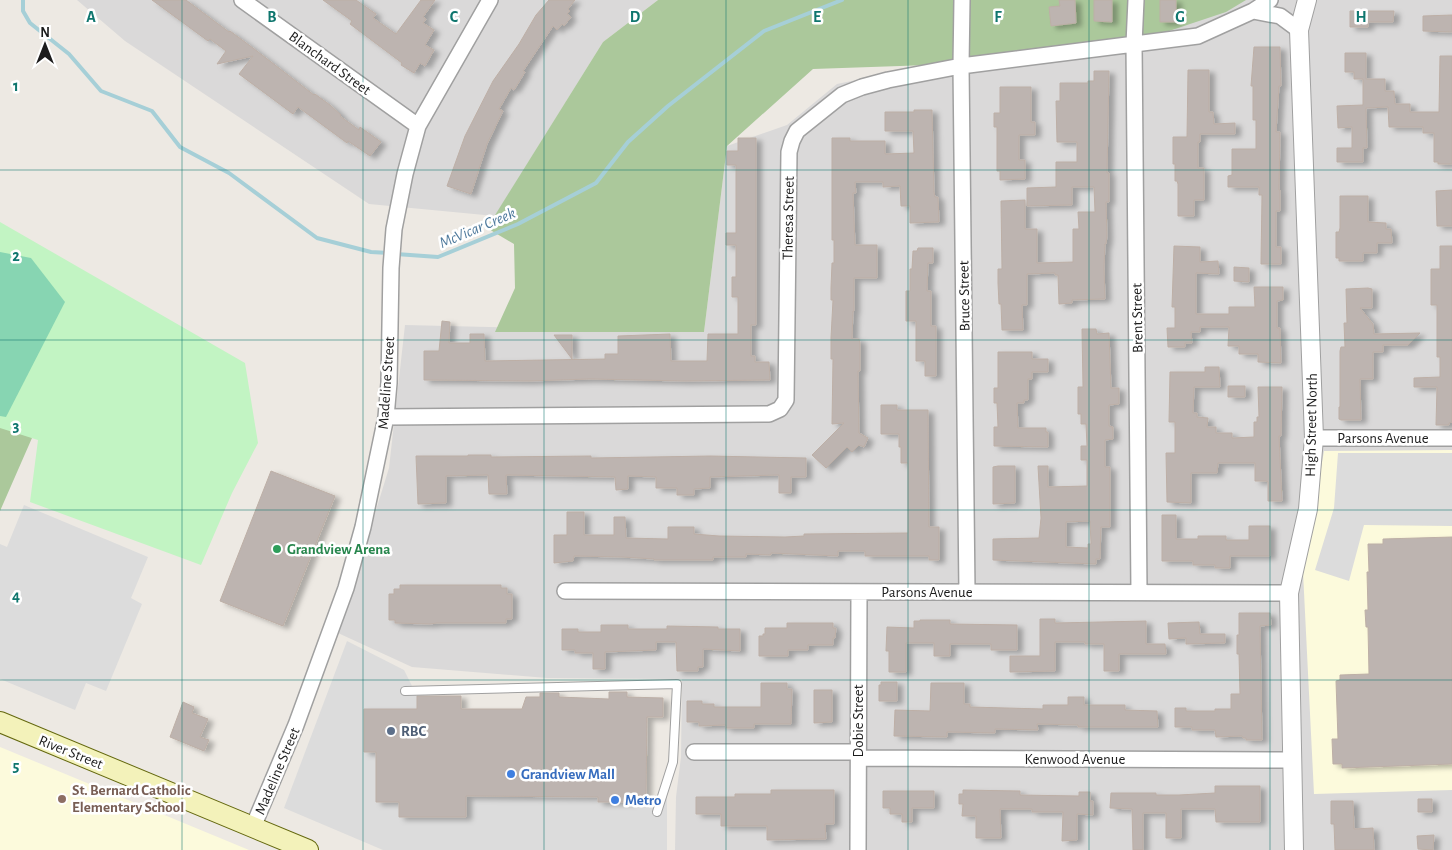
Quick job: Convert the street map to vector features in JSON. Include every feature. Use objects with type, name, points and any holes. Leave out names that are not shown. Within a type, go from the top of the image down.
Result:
[{"type":"main road","name":"River Street","points":[[0,722],[308,850]]},
{"type":"street","name":"Blanchard Street","points":[[242,0],[418,126]]},
{"type":"street","name":"Madeline Street","points":[[253,827],[296,725],[346,588],[363,527],[386,417],[394,229],[405,174],[418,126],[490,0]]},
{"type":"street","name":"Bruce Street","points":[[962,0],[961,66],[967,592]]},
{"type":"street","name":"Brent Street","points":[[1136,0],[1134,44],[1139,592]]},
{"type":"street","name":"Theresa Street","points":[[386,417],[769,414],[780,409],[786,400],[789,152],[797,131],[842,95],[862,87],[961,66],[1198,36],[1253,11],[1270,0]]},
{"type":"street","name":"High Street North","points":[[1294,850],[1289,592],[1308,509],[1314,438],[1299,30],[1307,0]]},
{"type":"street","points":[[1253,11],[1280,16],[1299,30]]},
{"type":"street","name":"Parsons Avenue","points":[[1314,438],[1452,438]]},
{"type":"street","name":"Parsons Avenue","points":[[565,591],[1289,592]]},
{"type":"street","name":"Dobie Street","points":[[858,850],[859,592]]},
{"type":"street","name":"Kenwood Avenue","points":[[694,752],[1293,760]]},
{"type":"lane","points":[[405,691],[677,684],[673,762],[658,812]]},
{"type":"shaded area","points":[[77,0],[658,0],[603,42],[495,216],[369,204],[125,41]]},
{"type":"shaded area","points":[[1012,0],[1452,0],[1452,850],[675,850],[676,797],[681,757],[682,679],[547,678],[412,667],[338,633],[389,468],[405,325],[704,332],[727,146],[787,125],[837,84],[1015,47]]},
{"type":"shaded area","points":[[1452,450],[1452,790],[1314,794],[1303,572],[1324,451]]},
{"type":"shaded area","points":[[1338,453],[1452,453],[1452,526],[1364,525],[1349,581],[1315,570],[1334,508]]},
{"type":"shaded area","points":[[24,505],[148,557],[131,598],[142,604],[106,691],[86,683],[75,710],[0,679],[0,544],[7,547]]},
{"type":"shaded area","points":[[347,641],[404,670],[417,696],[417,709],[364,709],[364,752],[376,752],[376,802],[399,802],[399,817],[466,817],[466,796],[598,797],[599,802],[629,802],[629,796],[667,797],[667,850],[383,850],[284,808]]},
{"type":"shaded area","name":"St. Bernard Catholic Elementary School","points":[[0,747],[249,850],[0,850]]},
{"type":"green space","points":[[658,0],[1246,0],[1226,12],[1133,43],[958,64],[813,69],[727,146],[704,332],[495,332],[515,288],[514,244],[487,228],[603,42]]},
{"type":"green space","points":[[0,222],[245,363],[258,443],[232,493],[201,565],[30,502],[38,440],[0,428]]},
{"type":"green space","points":[[0,252],[31,258],[65,302],[6,417],[0,416]]},
{"type":"green space","points":[[0,414],[39,422],[0,511]]},
{"type":"building","points":[[152,0],[186,0],[330,105],[340,116],[359,130],[360,127],[381,142],[370,156],[348,141],[347,143],[298,107],[293,114],[239,74],[253,56],[217,64],[226,51],[210,39],[208,41]]},
{"type":"building","points":[[323,0],[356,0],[376,14],[373,18],[396,34],[421,0],[435,0],[423,17],[426,19],[423,23],[434,30],[425,45],[434,50],[425,66],[420,63],[414,73],[401,65],[402,63],[350,24],[352,21]]},
{"type":"building","points":[[549,0],[575,0],[568,9],[570,11],[567,14],[571,17],[564,26],[562,24],[557,30],[553,26],[523,71],[525,72],[514,90],[511,88],[499,109],[503,111],[487,144],[471,194],[447,186],[465,136],[493,81],[519,44],[536,15]]},
{"type":"building","points":[[1059,0],[1075,0],[1076,23],[1051,26],[1049,7],[1060,6]]},
{"type":"building","points":[[1094,0],[1112,0],[1112,22],[1094,21]]},
{"type":"building","points":[[1160,0],[1176,0],[1176,22],[1160,22]]},
{"type":"building","points":[[1350,11],[1394,11],[1393,22],[1368,22],[1368,27],[1350,27]]},
{"type":"building","points":[[1452,15],[1452,32],[1423,31],[1423,16]]},
{"type":"building","points":[[1254,47],[1280,47],[1281,86],[1279,86],[1276,132],[1280,132],[1280,211],[1276,211],[1276,247],[1281,247],[1281,264],[1261,264],[1262,195],[1259,195],[1259,187],[1228,187],[1228,176],[1232,175],[1232,149],[1256,149],[1256,120],[1253,120],[1253,86],[1251,86]]},
{"type":"building","points":[[1345,53],[1366,53],[1366,79],[1385,79],[1385,91],[1394,91],[1395,104],[1410,104],[1410,112],[1439,112],[1440,56],[1452,56],[1452,164],[1438,164],[1438,162],[1434,162],[1434,133],[1423,133],[1423,127],[1389,127],[1388,107],[1366,108],[1367,148],[1363,148],[1363,162],[1337,162],[1337,148],[1352,148],[1352,127],[1338,128],[1337,106],[1363,105],[1363,79],[1354,79],[1354,72],[1345,72]]},
{"type":"building","points":[[1188,70],[1209,70],[1209,112],[1213,112],[1214,124],[1235,123],[1235,134],[1200,134],[1200,142],[1198,142],[1198,168],[1204,168],[1204,200],[1194,200],[1194,216],[1178,216],[1178,184],[1175,181],[1175,164],[1173,164],[1173,137],[1187,137]]},
{"type":"building","points":[[1094,71],[1109,71],[1107,173],[1109,173],[1109,202],[1106,202],[1105,299],[1072,300],[1072,303],[1059,304],[1058,275],[1055,275],[1055,273],[1027,274],[1027,305],[1022,305],[1023,330],[1002,330],[998,283],[998,269],[1002,269],[1001,201],[1025,200],[1025,229],[1037,229],[1037,263],[1073,262],[1073,229],[1079,229],[1078,212],[1095,212],[1094,187],[1072,187],[1072,205],[1027,206],[1027,188],[1056,187],[1056,162],[1077,162],[1077,142],[1057,142],[1056,101],[1060,101],[1060,83],[1088,83],[1088,81],[1094,81]]},
{"type":"building","points":[[1000,87],[1031,87],[1031,122],[1035,122],[1035,135],[1019,135],[1019,160],[1025,160],[1025,179],[1000,180],[1000,171],[997,171],[997,127],[994,127],[994,113],[1000,113]]},
{"type":"building","points":[[914,110],[932,110],[934,192],[935,197],[938,197],[939,222],[910,223],[910,206],[901,206],[900,186],[883,187],[883,182],[855,182],[856,193],[853,193],[855,245],[877,245],[877,278],[854,278],[852,339],[859,339],[860,343],[860,371],[858,371],[859,433],[868,438],[864,447],[859,445],[852,452],[847,447],[826,468],[812,455],[844,423],[832,424],[833,359],[831,359],[831,338],[833,300],[831,300],[831,288],[834,240],[832,240],[832,138],[850,138],[850,141],[885,141],[885,154],[914,153],[913,131],[885,131],[885,112],[914,112]]},
{"type":"building","points":[[738,138],[756,138],[756,325],[751,325],[751,356],[755,356],[755,362],[769,362],[770,380],[424,380],[424,351],[439,351],[442,321],[450,322],[449,343],[470,343],[470,334],[484,334],[485,361],[605,359],[605,354],[618,354],[618,336],[670,334],[671,361],[707,361],[708,334],[738,334],[738,297],[732,297],[732,277],[736,277],[736,245],[726,245],[726,233],[736,233],[736,165],[727,165],[727,151],[738,151]]},
{"type":"building","points":[[1452,190],[1452,226],[1437,226],[1436,191]]},
{"type":"building","points":[[1340,196],[1368,196],[1368,222],[1386,223],[1386,229],[1391,229],[1392,243],[1377,243],[1377,253],[1363,253],[1363,261],[1339,261],[1339,258],[1336,258],[1336,232],[1339,232],[1340,228]]},
{"type":"building","points":[[1174,246],[1200,247],[1200,262],[1218,261],[1219,274],[1196,273],[1196,314],[1229,314],[1229,307],[1255,307],[1254,287],[1283,287],[1283,300],[1277,301],[1277,328],[1280,328],[1281,363],[1258,362],[1258,354],[1239,354],[1239,346],[1228,346],[1229,327],[1200,327],[1200,332],[1191,332],[1192,343],[1185,343],[1185,347],[1168,347],[1167,328],[1175,328],[1175,307],[1172,307]]},
{"type":"building","points":[[1440,246],[1452,246],[1452,422],[1449,425],[1436,425],[1437,387],[1414,387],[1414,378],[1440,377],[1440,357],[1437,357],[1437,305],[1431,305],[1431,269],[1440,269]]},
{"type":"building","points":[[918,248],[933,248],[933,263],[928,263],[927,291],[931,291],[931,326],[936,326],[936,376],[925,376],[925,361],[916,361],[916,321],[906,321],[906,291],[910,291],[910,269],[912,269],[913,251],[917,251]]},
{"type":"building","points":[[1234,267],[1249,268],[1249,282],[1234,281]]},
{"type":"building","points":[[1346,289],[1372,289],[1372,308],[1360,308],[1373,324],[1374,334],[1420,333],[1408,345],[1383,345],[1383,352],[1373,352],[1373,379],[1360,379],[1361,420],[1341,420],[1339,419],[1340,351],[1341,347],[1345,347],[1344,323],[1347,323]]},
{"type":"building","points":[[1082,329],[1096,329],[1097,334],[1109,333],[1111,388],[1119,388],[1119,404],[1109,405],[1109,426],[1113,427],[1113,439],[1105,440],[1105,467],[1110,467],[1110,527],[1101,527],[1100,559],[1096,559],[1096,564],[993,560],[993,539],[1039,538],[1041,518],[1038,466],[1048,466],[1048,487],[1087,486],[1087,460],[1081,460],[1081,446],[1087,446],[1086,424],[1081,424],[1081,414],[1078,414],[1078,387],[1083,387]],"holes":[[[1090,521],[1091,544],[1088,544],[1088,548],[1066,547],[1066,522]]]},
{"type":"building","points":[[554,335],[572,335],[572,359]]},
{"type":"building","points":[[998,352],[1032,352],[1032,359],[1048,359],[1048,372],[1032,372],[1032,379],[1028,379],[1028,400],[1024,400],[1024,403],[1017,403],[1018,428],[1046,428],[1046,432],[1048,432],[1048,447],[994,446],[994,427],[998,427],[997,403],[994,403],[994,388],[998,388]]},
{"type":"building","points":[[1205,367],[1219,367],[1220,387],[1194,387],[1193,413],[1197,413],[1197,417],[1208,418],[1207,427],[1216,427],[1216,433],[1232,433],[1232,438],[1254,437],[1254,422],[1257,422],[1257,417],[1259,417],[1258,387],[1282,387],[1281,436],[1279,436],[1282,501],[1268,501],[1268,482],[1255,481],[1255,463],[1218,463],[1217,473],[1191,473],[1191,503],[1167,502],[1166,453],[1175,453],[1175,422],[1169,422],[1170,372],[1205,372]]},
{"type":"building","points":[[1228,386],[1245,386],[1245,397],[1228,397]]},
{"type":"building","points":[[881,405],[897,405],[897,410],[928,410],[929,527],[939,527],[939,560],[929,560],[929,556],[865,556],[865,551],[838,551],[838,556],[771,553],[771,555],[746,554],[746,557],[713,557],[713,560],[654,560],[574,556],[573,561],[554,563],[554,535],[567,535],[567,512],[584,512],[584,535],[614,535],[614,517],[625,517],[626,538],[668,539],[668,527],[694,527],[694,534],[719,536],[785,537],[804,536],[804,534],[908,533],[908,463],[901,463],[899,434],[881,434]]},
{"type":"building","points":[[491,455],[491,457],[591,456],[591,458],[710,456],[806,458],[806,477],[791,477],[791,493],[779,493],[779,475],[710,477],[710,488],[694,489],[694,495],[677,495],[677,488],[656,488],[656,477],[628,476],[628,489],[616,490],[615,477],[506,475],[507,494],[489,494],[488,475],[446,476],[446,503],[418,504],[416,456]]},
{"type":"building","points":[[1015,466],[1015,503],[993,504],[993,467]]},
{"type":"building","name":"Grandview Arena","points":[[271,471],[335,496],[283,626],[220,601]]},
{"type":"building","points":[[1162,515],[1176,515],[1176,539],[1198,539],[1198,536],[1226,536],[1226,540],[1249,540],[1249,526],[1270,526],[1270,556],[1230,556],[1230,568],[1215,568],[1215,565],[1193,565],[1193,561],[1162,561]]},
{"type":"building","points":[[1452,537],[1452,764],[1342,768],[1342,764],[1333,764],[1332,739],[1338,739],[1336,681],[1340,680],[1340,675],[1369,674],[1368,627],[1366,627],[1365,610],[1368,610],[1368,544],[1383,544],[1383,539]]},
{"type":"building","points":[[400,585],[501,585],[501,588],[507,588],[507,594],[512,594],[512,619],[506,619],[506,623],[395,623],[395,620],[389,620],[389,594],[394,594],[394,589],[400,589]]},
{"type":"building","points":[[1239,613],[1270,613],[1271,625],[1260,626],[1262,740],[1246,740],[1242,736],[1216,737],[1215,730],[1192,730],[1192,727],[1175,727],[1175,708],[1186,708],[1186,711],[1231,709],[1231,694],[1240,694],[1239,654],[1237,654]]},
{"type":"building","points":[[1040,619],[1055,619],[1055,623],[1146,621],[1146,644],[1165,644],[1166,654],[1119,654],[1119,671],[1104,671],[1104,644],[1055,642],[1055,671],[1010,672],[1010,656],[1040,656]]},
{"type":"building","points":[[950,620],[950,624],[1017,625],[1017,650],[991,650],[991,644],[950,644],[950,656],[934,656],[934,643],[906,643],[906,672],[889,672],[889,651],[886,651],[887,627],[914,628],[914,621]]},
{"type":"building","points":[[1199,622],[1200,634],[1225,634],[1225,643],[1186,644],[1186,638],[1169,639],[1168,623]]},
{"type":"building","points":[[787,623],[833,623],[833,628],[836,628],[833,645],[808,645],[808,650],[788,650],[788,656],[759,656],[759,636],[765,634],[765,628],[787,628]]},
{"type":"building","points":[[601,625],[628,625],[628,629],[667,629],[667,626],[740,629],[740,651],[703,649],[703,667],[698,667],[698,671],[677,671],[676,642],[656,642],[656,650],[605,652],[605,669],[593,669],[593,653],[575,653],[575,650],[562,650],[562,629],[578,629],[578,632],[601,632]]},
{"type":"building","points":[[881,682],[897,682],[897,701],[879,701],[879,685],[881,685]]},
{"type":"building","points":[[761,683],[787,683],[787,689],[792,689],[791,724],[754,724],[754,728],[726,728],[726,725],[699,726],[699,722],[687,722],[687,701],[702,701],[702,704],[714,704],[714,707],[761,707]]},
{"type":"building","points":[[931,683],[964,683],[964,704],[970,704],[970,707],[1043,709],[1043,705],[1068,705],[1068,697],[1084,697],[1084,705],[1125,705],[1125,710],[1157,711],[1158,727],[1078,727],[1078,725],[1037,724],[1038,730],[995,729],[995,733],[947,732],[947,737],[894,736],[895,710],[930,711]]},
{"type":"building","points":[[814,690],[832,690],[832,722],[814,723]]},
{"type":"building","name":"Grandview Mall","points":[[609,692],[627,692],[627,697],[663,698],[663,717],[647,717],[646,796],[629,796],[629,802],[598,802],[598,797],[466,796],[466,817],[399,817],[399,802],[376,802],[376,752],[364,752],[364,709],[417,709],[417,696],[461,696],[461,709],[522,709],[526,697],[540,697],[540,693],[559,693],[559,697],[609,699]]},
{"type":"building","points":[[183,702],[194,707],[192,713],[208,719],[200,737],[209,740],[204,751],[170,737]]},
{"type":"building","points":[[1215,786],[1260,786],[1260,822],[1216,822],[1215,809],[1181,809],[1181,838],[1166,838],[1166,813],[1143,813],[1143,850],[1133,850],[1132,809],[1110,808],[1111,793],[1179,795],[1215,793]]},
{"type":"building","points":[[771,790],[834,790],[834,824],[825,824],[826,839],[767,840],[767,826],[721,826],[721,814],[696,814],[696,797],[735,797],[735,794],[771,794]]},
{"type":"building","points":[[963,790],[1020,791],[1020,795],[1079,796],[1079,792],[1090,792],[1090,801],[1093,801],[1093,815],[1077,814],[1077,840],[1062,841],[1063,812],[1032,812],[1032,809],[1000,809],[1001,838],[976,838],[976,816],[962,816],[963,804],[959,804],[959,794],[963,794]]},
{"type":"building","points":[[883,791],[934,791],[934,808],[912,808],[912,822],[902,822],[902,814],[890,814],[890,808],[883,808]]},
{"type":"building","points":[[1418,799],[1432,799],[1432,812],[1418,812]]},
{"type":"building","points":[[1331,801],[1353,801],[1354,829],[1373,828],[1374,850],[1335,850],[1334,824],[1331,824]]},
{"type":"building","points":[[1434,835],[1433,850],[1418,849],[1417,836]]},
{"type":"waterway","name":"McVicar Creek","points":[[23,0],[23,11],[30,23],[69,54],[101,91],[152,111],[180,147],[229,173],[317,238],[371,252],[389,253]]},
{"type":"waterway","name":"McVicar Creek","points":[[396,254],[438,257],[518,224],[596,183],[628,142],[668,106],[764,31],[842,0]]},
{"type":"place","name":"Grandview Arena","points":[[277,549]]},
{"type":"place","name":"RBC","points":[[391,731]]},
{"type":"place","name":"Grandview Mall","points":[[511,774]]},
{"type":"place","name":"St. Bernard Catholic Elementary School","points":[[62,799]]},
{"type":"place","name":"Metro","points":[[615,800]]}]
